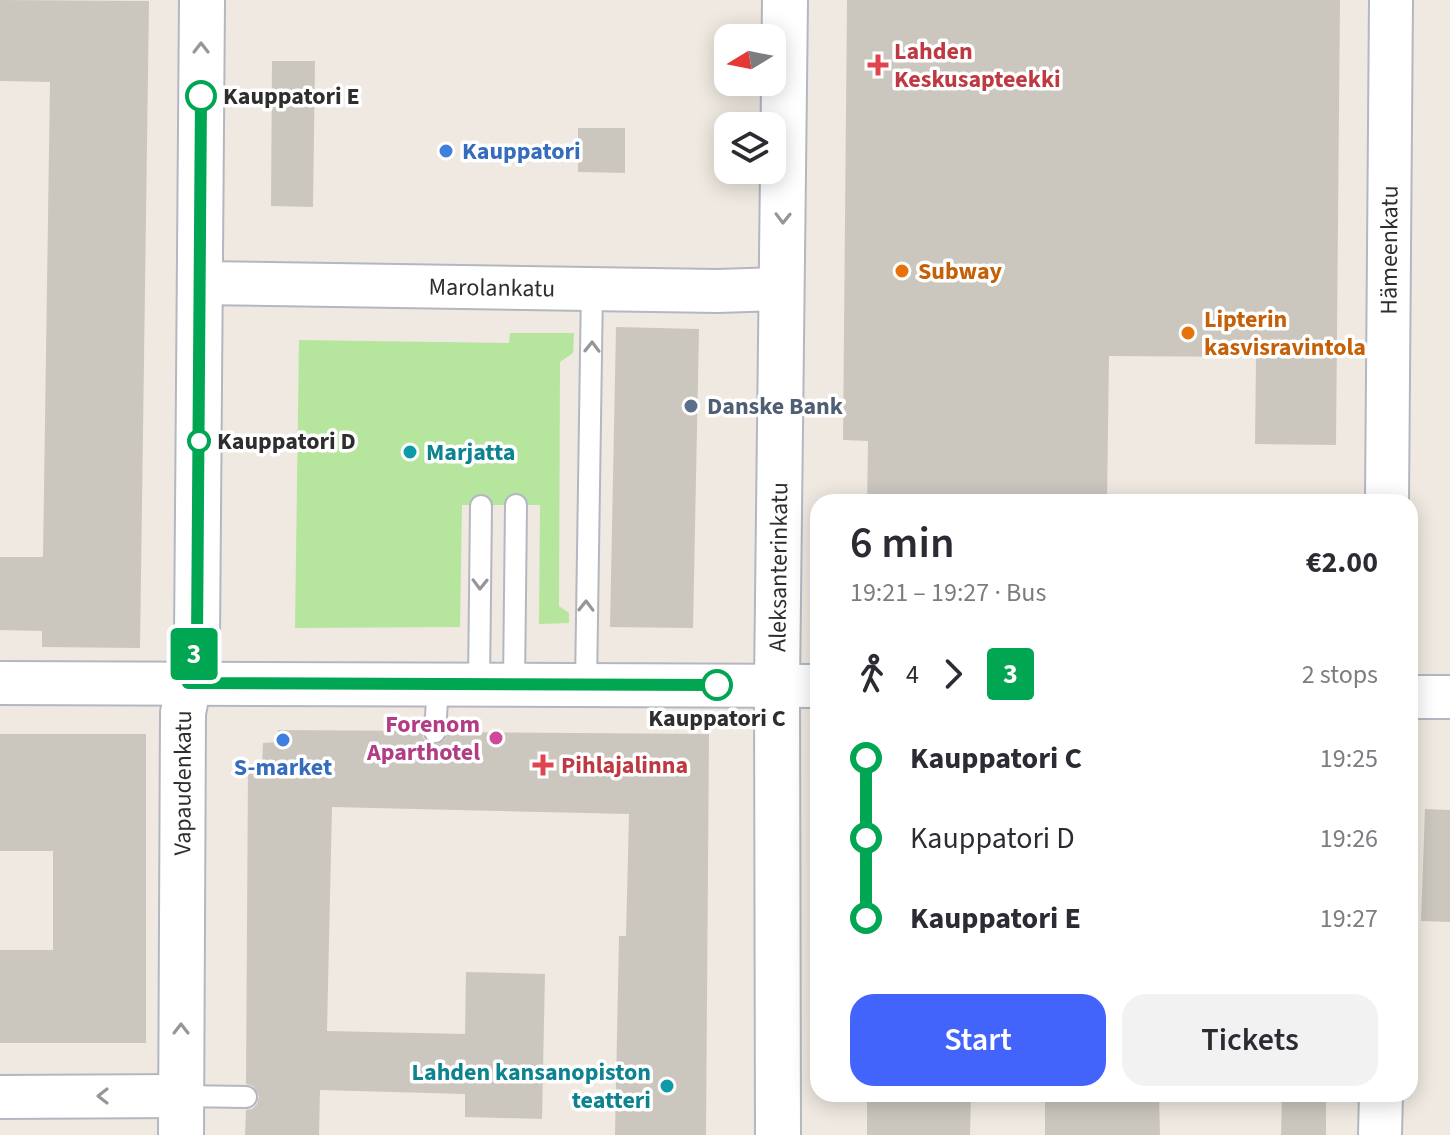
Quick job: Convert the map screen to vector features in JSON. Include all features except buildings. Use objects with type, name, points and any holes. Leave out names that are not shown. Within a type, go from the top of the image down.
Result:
[{"type":"main road","name":"Vapaudenkatu","points":[[181,1115],[183,713],[197,640],[202,0]]},
{"type":"main road","name":"Aleksanterinkatu","points":[[778,1135],[798,686],[782,289],[785,0]]},
{"type":"street","name":"Hämeenkatu","points":[[1387,494],[1391,0]]},
{"type":"street","name":"Marolankatu","points":[[200,283],[717,291],[782,289]]},
{"type":"street","points":[[0,683],[798,686]]},
{"type":"street","points":[[1418,697],[1450,697]]},
{"type":"street","points":[[0,1097],[181,1115]]},
{"type":"street","points":[[1380,1135],[1381,1102]]},
{"type":"lane","points":[[586,684],[592,288]]},
{"type":"lane","points":[[497,684],[516,505]]},
{"type":"lane","points":[[481,506],[497,684]]},
{"type":"lane","points":[[435,732],[438,684]]},
{"type":"lane","points":[[181,1115],[246,1097]]},
{"type":"green space","points":[[510,333],[574,333],[573,353],[560,362],[559,606],[569,613],[569,623],[539,624],[540,505],[462,505],[460,627],[295,628],[299,340],[509,343]]},
{"type":"bus line","name":"3","points":[[201,96],[197,640],[188,683],[717,685]]},
{"type":"place","name":"Lahden Keskusapteekki","points":[[878,65]]},
{"type":"place","name":"Kauppatori E","points":[[201,96]]},
{"type":"place","name":"Kauppatori","points":[[446,151]]},
{"type":"place","name":"Subway","points":[[902,271]]},
{"type":"place","name":"Lipterin kasvisravintola","points":[[1188,333]]},
{"type":"place","name":"Danske Bank","points":[[691,406]]},
{"type":"place","name":"Kauppatori D","points":[[199,441]]},
{"type":"place","name":"Marjatta","points":[[410,452]]},
{"type":"place","name":"Kauppatori C","points":[[717,685]]},
{"type":"place","name":"Forenom Aparthotel","points":[[496,738]]},
{"type":"place","name":"S-market","points":[[283,740]]},
{"type":"place","name":"Pihlajalinna","points":[[543,765]]},
{"type":"place","name":"Lahden kansanopiston teatteri","points":[[667,1086]]}]
